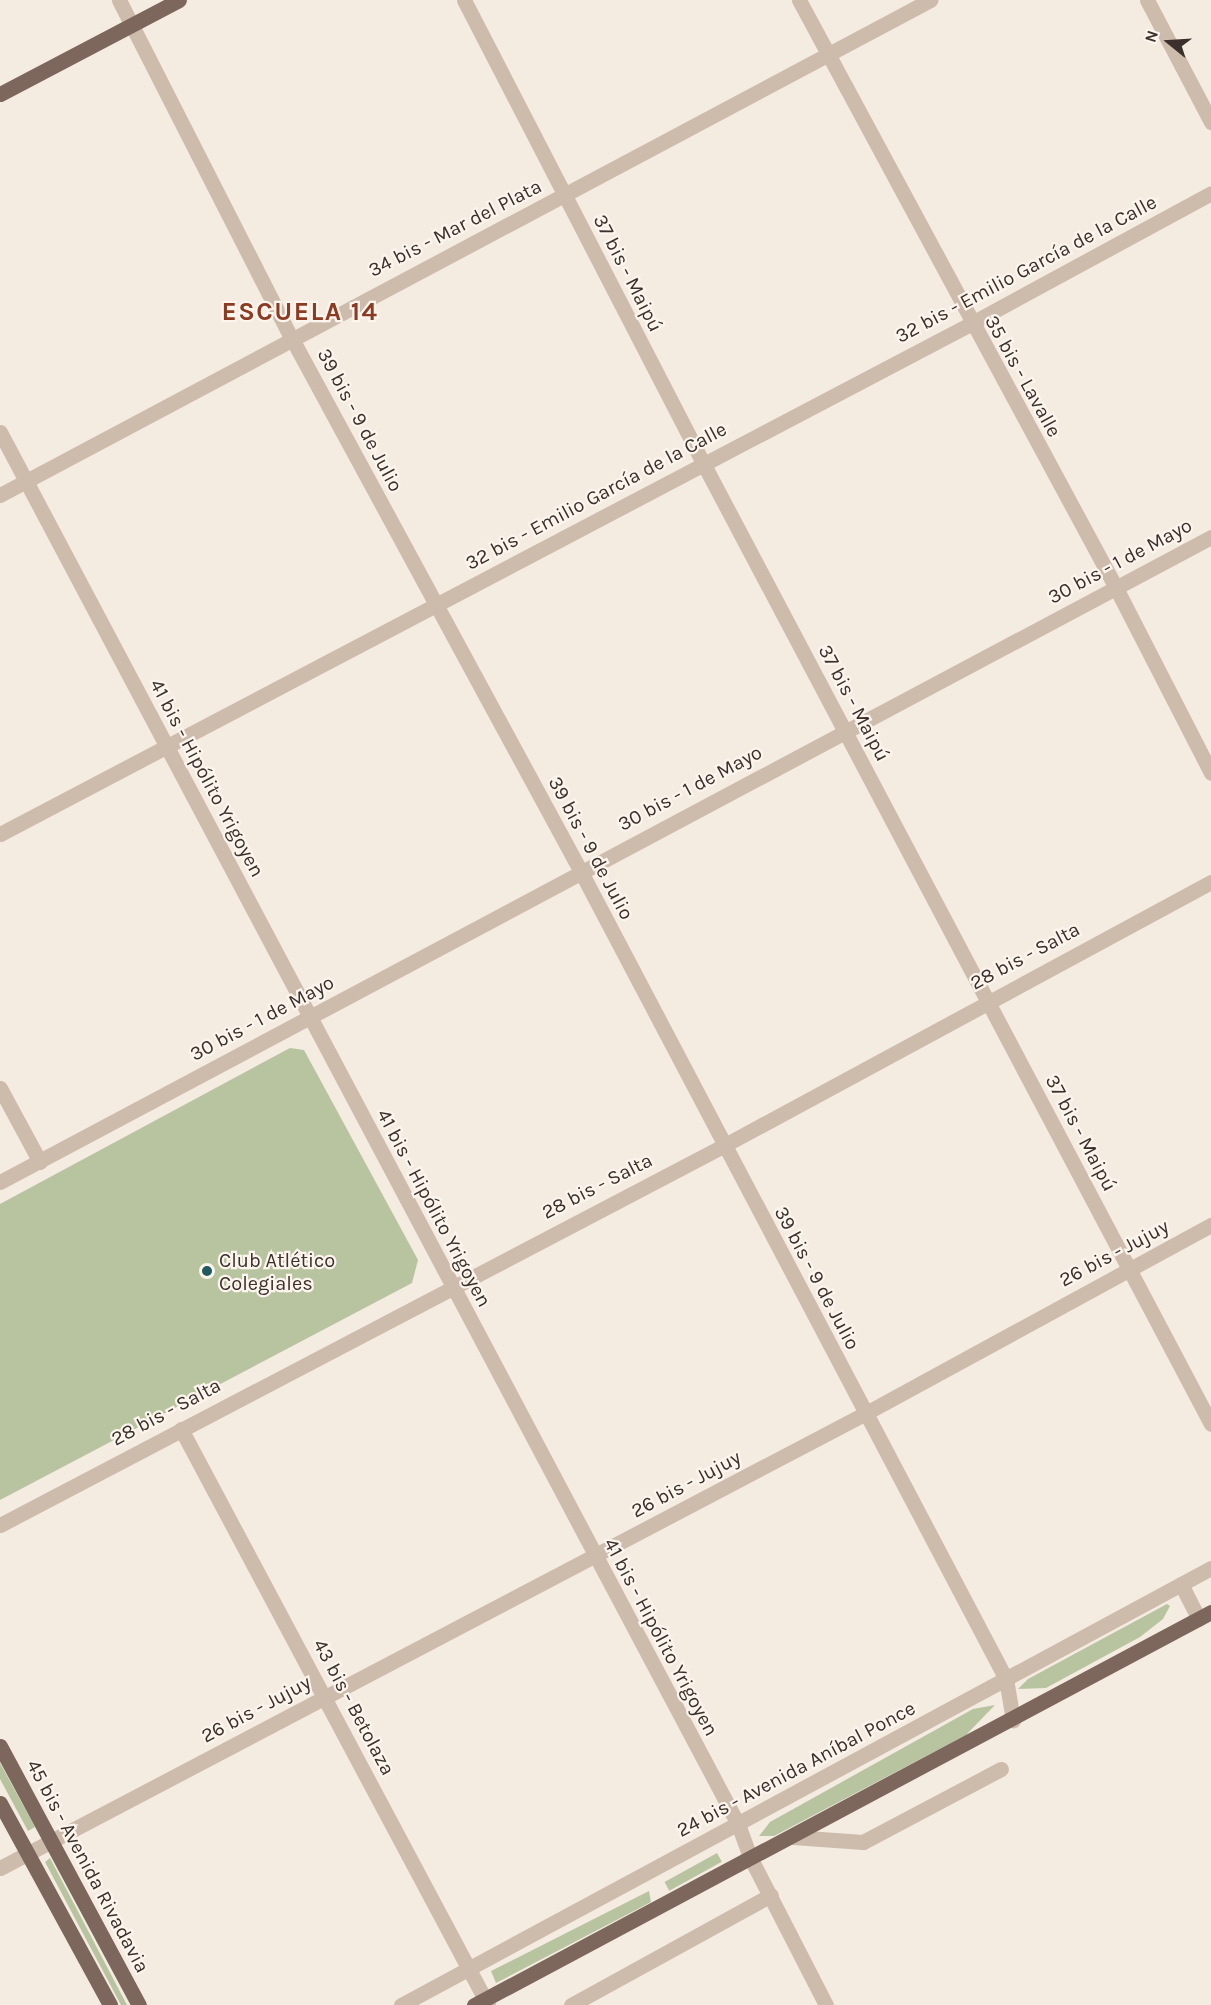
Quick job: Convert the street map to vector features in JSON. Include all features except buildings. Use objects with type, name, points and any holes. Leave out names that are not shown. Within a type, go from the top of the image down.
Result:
[{"type":"main road","points":[[0,94],[179,0]]},
{"type":"main road","points":[[483,2003],[1205,1616]]},
{"type":"main road","name":"45 bis - Avenida Rivadavia","points":[[0,1746],[139,2005]]},
{"type":"main road","points":[[0,1803],[110,2005]]},
{"type":"street","name":"39 bis - 9 de Julio","points":[[119,0],[291,337],[580,870],[723,1146],[1006,1679],[1013,1720]]},
{"type":"street","name":"37 bis - Maipú","points":[[464,0],[702,461],[1211,1424]]},
{"type":"street","name":"35 bis - Lavalle","points":[[799,0],[970,324],[1115,586],[1211,773]]},
{"type":"street","name":"34 bis - Mar del Plata","points":[[0,495],[291,337],[930,0]]},
{"type":"street","points":[[1147,0],[1211,122]]},
{"type":"street","name":"32 bis - Emilio García de la Calle","points":[[0,834],[436,606],[702,461],[970,324],[1211,193]]},
{"type":"street","name":"41 bis - Hipólito Yrigoyen","points":[[0,432],[594,1557],[738,1824],[752,1859],[826,2005]]},
{"type":"street","name":"30 bis - 1 de Mayo","points":[[0,1182],[844,729],[1211,537]]},
{"type":"street","name":"28 bis - Salta","points":[[0,1524],[450,1285],[723,1146],[986,1000],[1211,882]]},
{"type":"street","points":[[0,1088],[40,1162]]},
{"type":"street","name":"26 bis - Jujuy","points":[[0,1868],[866,1413],[1211,1225]]},
{"type":"street","name":"43 bis - Betolaza","points":[[181,1429],[471,1968],[483,2003]]},
{"type":"street","name":"24 bis - Avenida Aníbal Ponce","points":[[401,2005],[1211,1568]]},
{"type":"street","points":[[1181,1584],[1205,1616]]},
{"type":"street","points":[[793,1837],[863,1842],[1001,1769]]},
{"type":"street","points":[[570,2005],[771,1895]]},
{"type":"green space","name":"Club Atlético Colegiales","points":[[290,1048],[304,1050],[418,1260],[412,1283],[0,1500],[0,1204]]},
{"type":"green space","points":[[1167,1604],[1170,1606],[1163,1619],[1140,1637],[1046,1688],[1018,1689],[1028,1679]]},
{"type":"green space","points":[[995,1705],[966,1735],[774,1836],[759,1836],[770,1822],[973,1709]]},
{"type":"green space","points":[[0,1763],[35,1827],[28,1831],[0,1779]]},
{"type":"green space","points":[[717,1853],[722,1862],[669,1891],[665,1882]]},
{"type":"green space","points":[[50,1858],[127,2005],[121,2005],[45,1862]]},
{"type":"green space","points":[[649,1891],[651,1902],[496,1983],[491,1971]]},
{"type":"place","name":"Club Atlético Colegiales","points":[[207,1271]]},
{"type":"district","name":"ESCUELA 14","points":[[300,312]]}]
